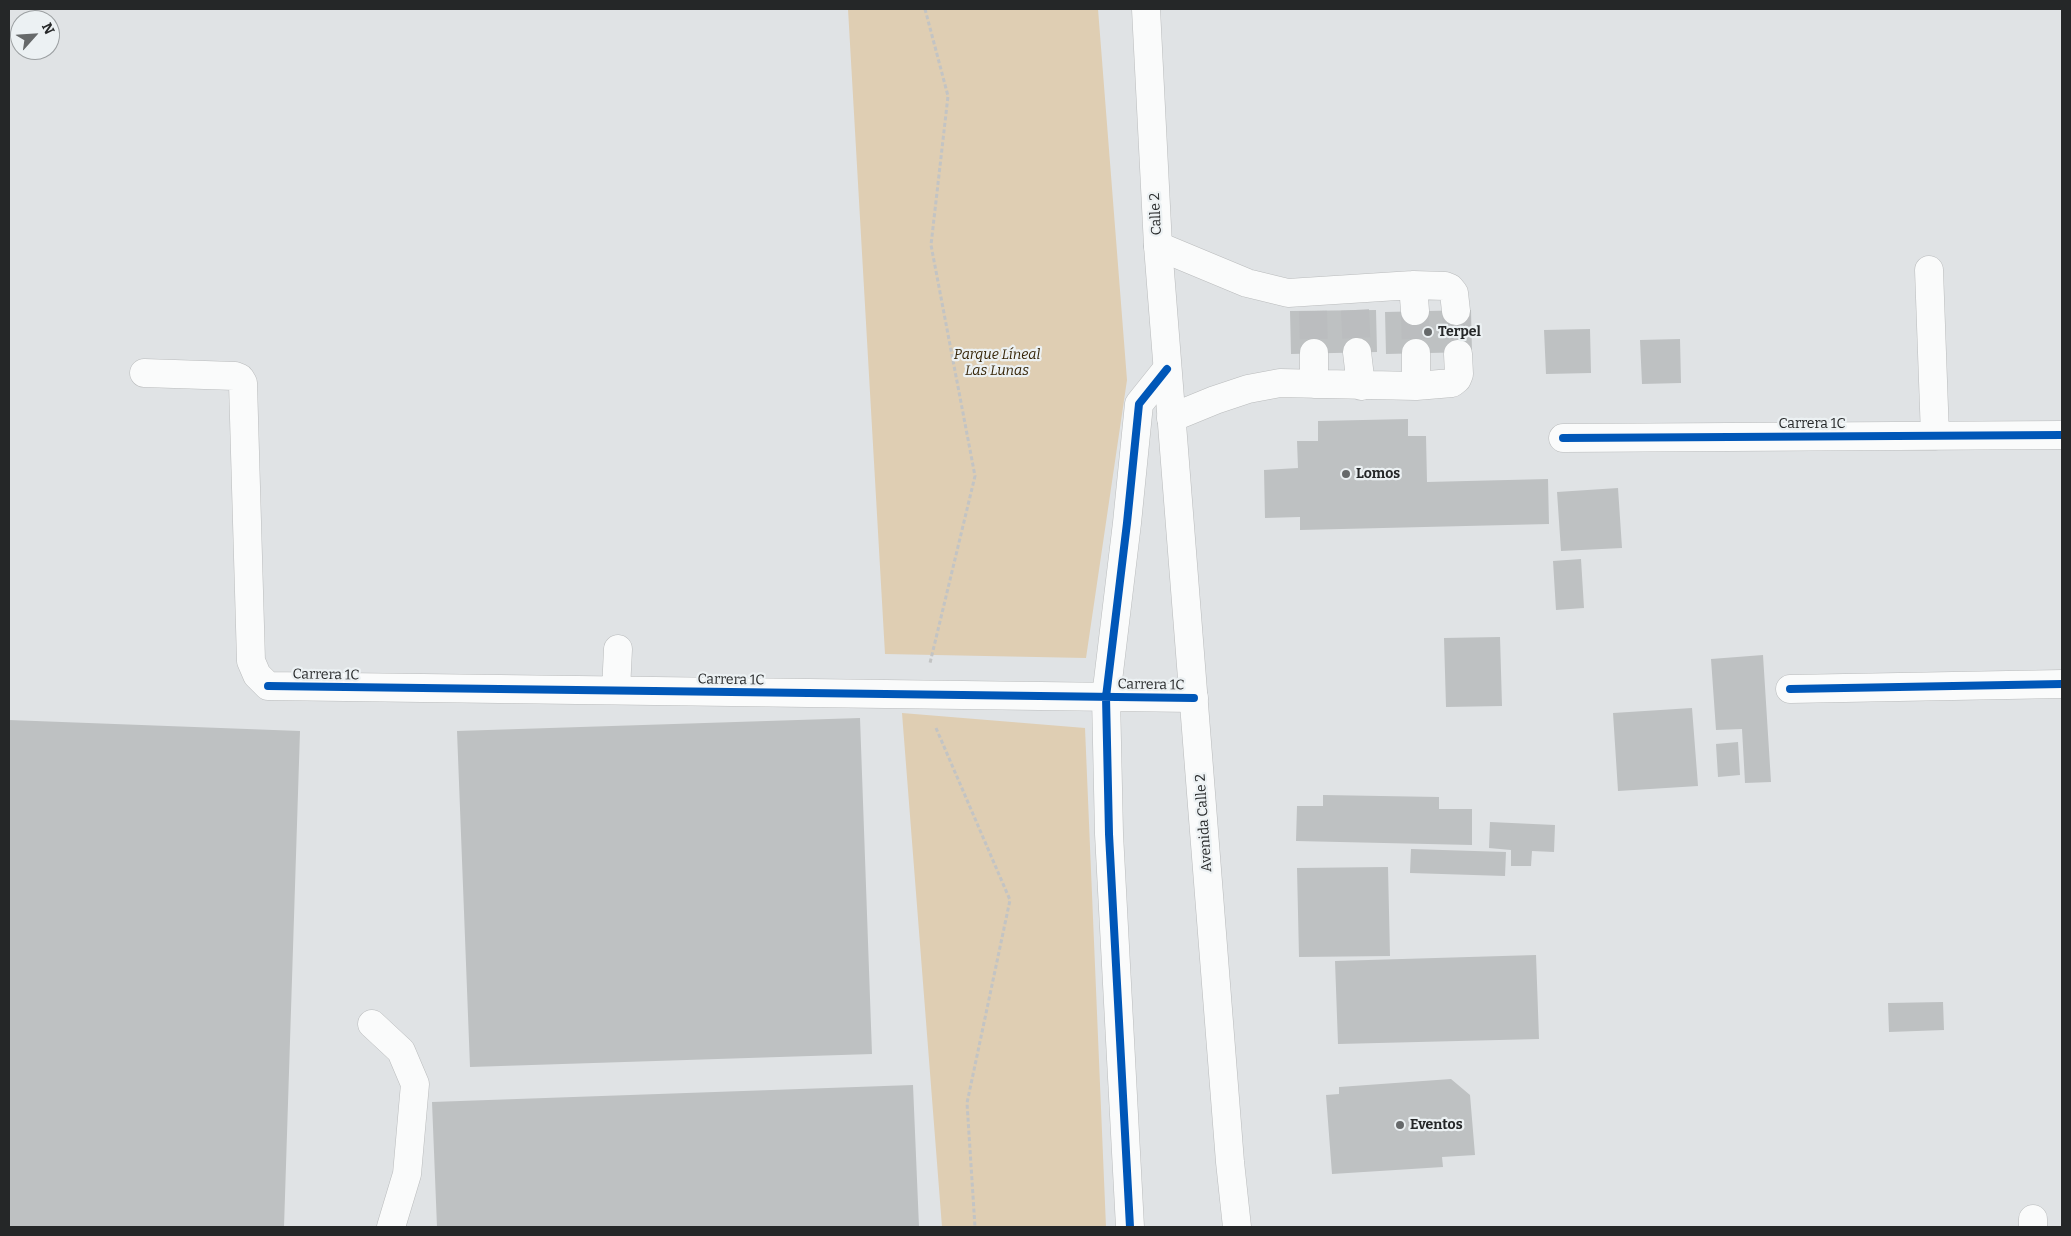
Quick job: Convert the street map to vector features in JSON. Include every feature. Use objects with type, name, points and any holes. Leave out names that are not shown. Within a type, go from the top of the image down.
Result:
[{"type":"street","name":"Calle 2","points":[[1146,9],[1158,246],[1171,418]]},
{"type":"street","points":[[1158,246],[1247,283],[1288,292],[1313,301],[1414,298],[1450,288],[1454,293],[1456,311]]},
{"type":"street","points":[[1929,270],[1935,436]]},
{"type":"street","points":[[1357,352],[1361,386]]},
{"type":"street","points":[[1314,353],[1314,384]]},
{"type":"street","points":[[1416,354],[1416,386]]},
{"type":"street","points":[[1171,418],[1248,389],[1280,383],[1361,386],[1416,386],[1452,383],[1457,379],[1458,354]]},
{"type":"street","points":[[1130,1227],[1109,834],[1106,697],[1139,404],[1167,369]]},
{"type":"street","name":"Carrera 1C","points":[[144,373],[235,376],[240,378],[244,384],[251,662],[257,675],[268,686],[1194,698]]},
{"type":"street","name":"Avenida Calle 2","points":[[1171,418],[1237,1227]]},
{"type":"street","name":"Carrera 1C","points":[[1563,438],[2062,435]]},
{"type":"street","points":[[616,690],[618,649]]},
{"type":"street","points":[[1790,689],[2062,684]]},
{"type":"street","points":[[372,1024],[401,1051],[415,1084],[407,1174],[391,1227]]},
{"type":"path","points":[[924,9],[948,96],[931,245],[975,476],[922,695],[1010,900],[967,1103],[975,1227]]},
{"type":"green space","name":"Parque Líneal Las Lunas","points":[[848,9],[1098,9],[1127,380],[1086,658],[885,654]]},
{"type":"green space","points":[[902,713],[1085,728],[1106,1227],[942,1227]]},
{"type":"building","points":[[1376,310],[1377,352],[1291,354],[1290,311]]},
{"type":"building","name":"Terpel","points":[[1471,310],[1472,352],[1386,354],[1385,312]]},
{"type":"building","points":[[1590,329],[1591,373],[1546,374],[1544,330]]},
{"type":"building","points":[[1680,339],[1681,383],[1642,384],[1640,340]]},
{"type":"building","name":"Lomos","points":[[1408,419],[1408,436],[1426,436],[1427,482],[1548,479],[1549,524],[1300,530],[1300,517],[1265,518],[1264,470],[1298,468],[1297,441],[1318,441],[1318,421]]},
{"type":"building","points":[[1618,488],[1622,548],[1561,551],[1557,492]]},
{"type":"building","points":[[1581,559],[1584,608],[1556,610],[1553,561]]},
{"type":"building","points":[[1500,637],[1502,706],[1446,707],[1444,638]]},
{"type":"building","points":[[1763,655],[1771,782],[1745,783],[1742,729],[1716,730],[1711,659]]},
{"type":"building","points":[[1692,708],[1698,786],[1618,791],[1613,713]]},
{"type":"building","points":[[860,718],[872,1054],[470,1067],[457,731]]},
{"type":"building","points":[[9,720],[300,731],[284,1227],[9,1227]]},
{"type":"building","points":[[1738,742],[1740,775],[1718,777],[1716,744]]},
{"type":"building","points":[[1323,795],[1439,797],[1439,809],[1472,809],[1472,845],[1296,841],[1297,806],[1323,806]]},
{"type":"building","points":[[1490,822],[1555,825],[1554,852],[1532,851],[1531,866],[1511,866],[1511,850],[1489,848]]},
{"type":"building","points":[[1411,849],[1506,852],[1505,876],[1410,873]]},
{"type":"building","points":[[1388,867],[1390,956],[1299,957],[1297,868]]},
{"type":"building","points":[[1536,955],[1539,1039],[1338,1044],[1335,961]]},
{"type":"building","points":[[1943,1002],[1944,1030],[1889,1032],[1888,1003]]},
{"type":"building","name":"Eventos","points":[[1451,1079],[1470,1095],[1475,1155],[1442,1157],[1443,1167],[1332,1174],[1326,1095],[1339,1094],[1339,1087]]},
{"type":"building","points":[[913,1085],[919,1227],[437,1227],[432,1102]]},
{"type":"tunnel","points":[[1355,310],[1357,352]]},
{"type":"tunnel","points":[[1313,311],[1314,353]]},
{"type":"tunnel","points":[[1415,311],[1416,353]]},
{"type":"tunnel","points":[[1456,311],[1458,354]]},
{"type":"cycle path","points":[[1130,1227],[1109,834],[1106,697],[1139,404],[1167,369]]},
{"type":"cycle path","points":[[1563,438],[2062,435]]},
{"type":"cycle path","points":[[1790,689],[2062,684]]},
{"type":"cycle path","points":[[268,686],[1194,698]]},
{"type":"place","name":"Terpel","points":[[1428,332]]},
{"type":"place","name":"Lomos","points":[[1346,474]]},
{"type":"place","name":"Eventos","points":[[1400,1125]]}]
